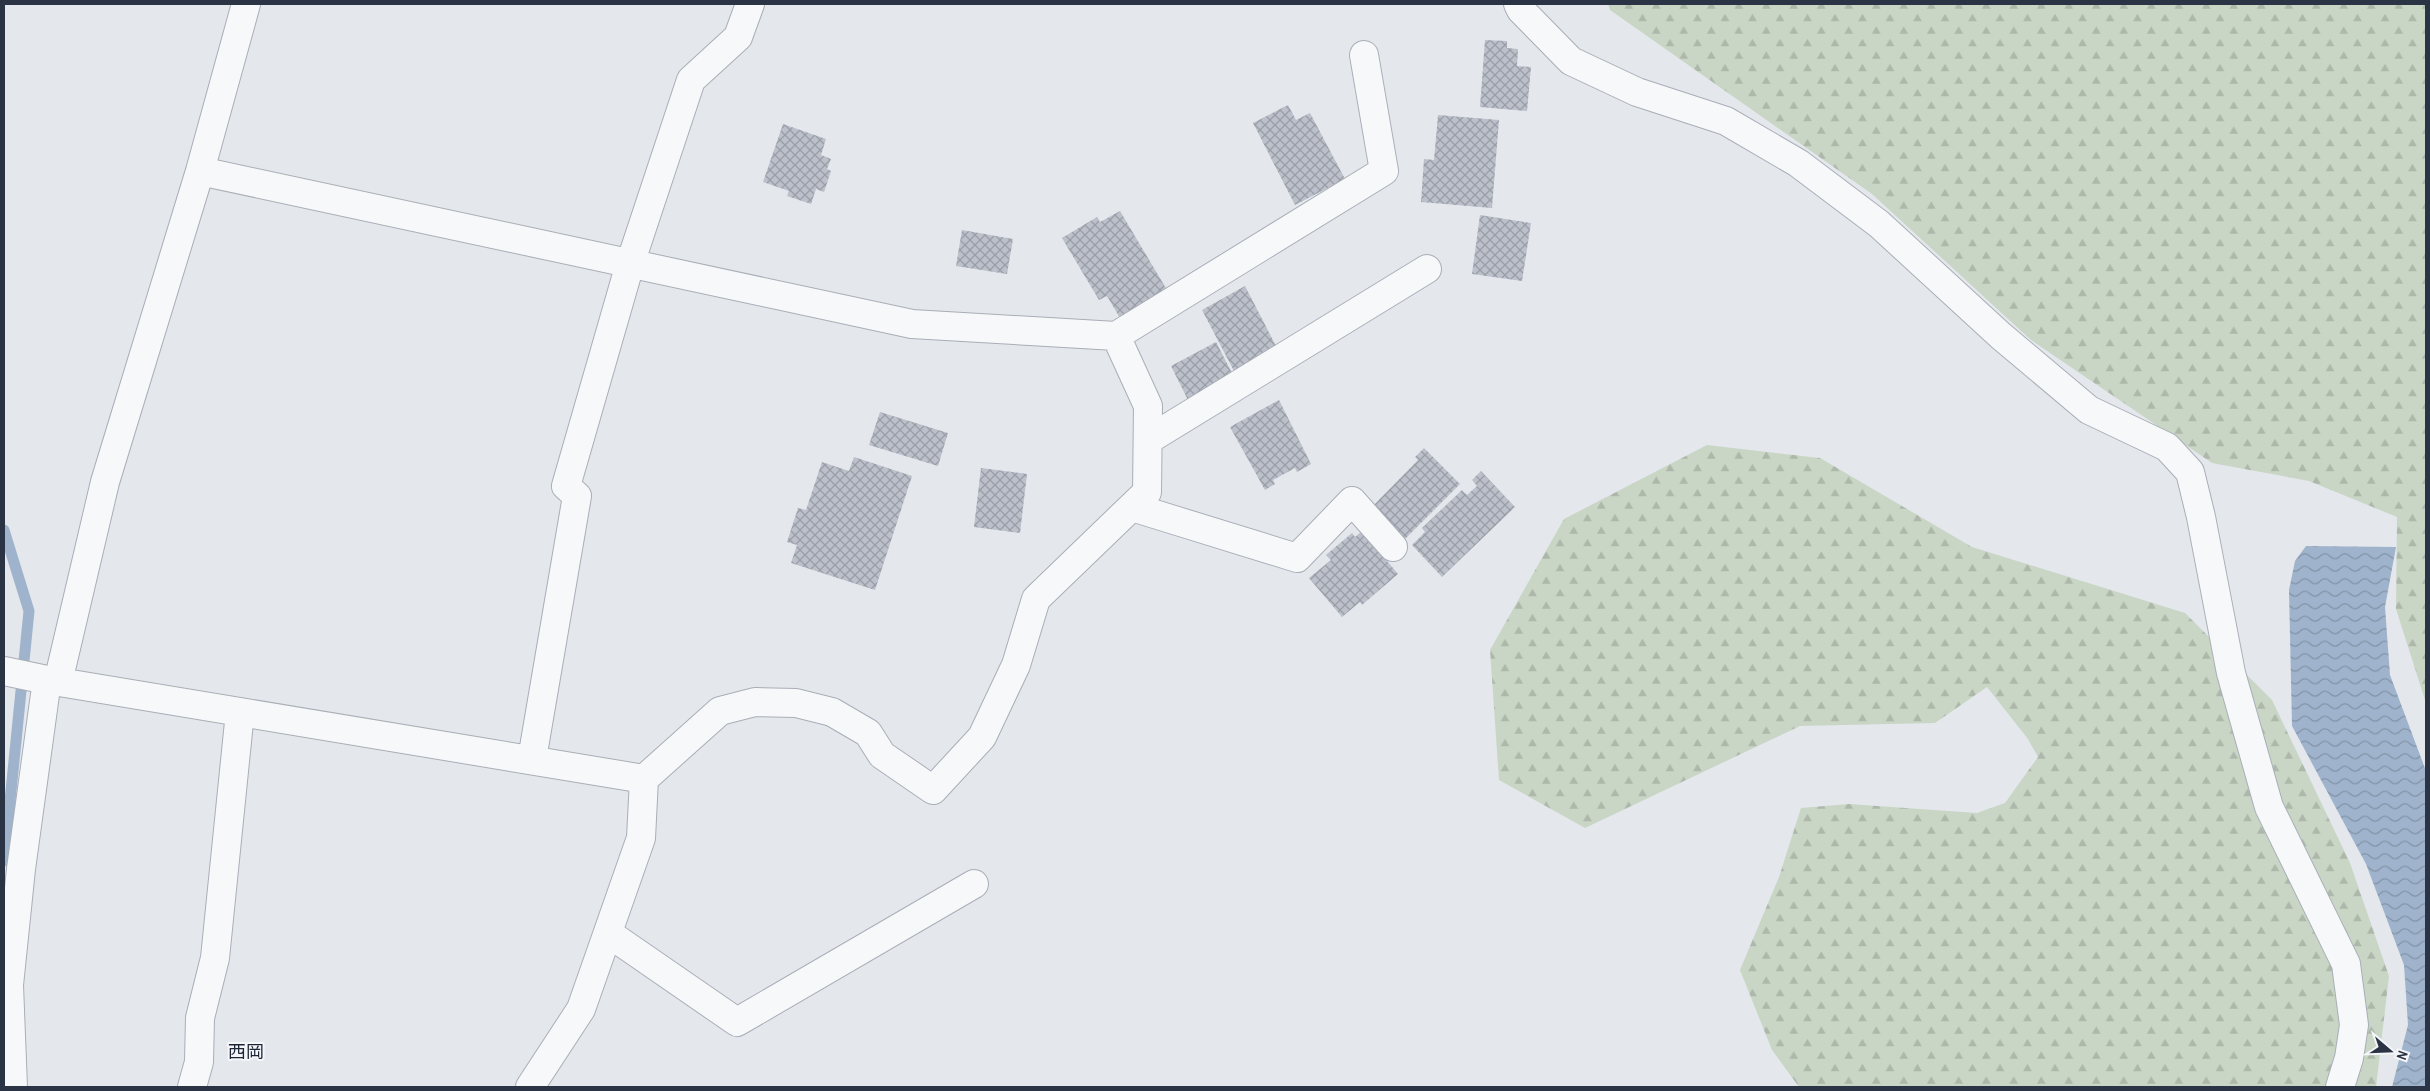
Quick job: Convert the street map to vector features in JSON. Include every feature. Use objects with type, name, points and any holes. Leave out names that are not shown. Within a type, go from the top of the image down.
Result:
[{"type":"street","points":[[14,1087],[9,985],[21,869],[30,676],[105,482],[200,171],[246,4]]},
{"type":"street","points":[[532,759],[576,496],[566,486],[630,264],[691,80],[738,38],[750,4]]},
{"type":"street","points":[[1518,4],[1521,10],[1571,61],[1637,92],[1726,121],[1798,163],[1879,224],[2001,336],[2088,410],[2167,447],[2190,472],[2201,517],[2231,674],[2268,807],[2346,964],[2354,1025],[2350,1058],[2340,1087]]},
{"type":"street","points":[[200,171],[912,324],[1116,336],[1384,171],[1364,56]]},
{"type":"street","points":[[1148,440],[1427,269]]},
{"type":"street","points":[[530,1087],[581,1009],[641,838],[644,779],[720,711],[756,702],[788,703],[832,712],[868,733],[882,755],[933,790],[982,737],[1016,665],[1036,599],[1147,492],[1148,406],[1116,336]]},
{"type":"street","points":[[1132,507],[1297,558],[1352,501],[1393,547]]},
{"type":"street","points":[[30,676],[644,779]]},
{"type":"street","points":[[192,1087],[199,1062],[200,1018],[215,958],[240,712]]},
{"type":"street","points":[[608,933],[737,1022],[974,884]]},
{"type":"green space","points":[[1608,4],[2426,4],[2426,703],[2396,609],[2397,517],[2309,481],[2212,463],[2031,340],[1872,194],[1610,10]]},
{"type":"green space","points":[[1707,445],[1820,458],[1972,547],[2185,613],[2272,700],[2350,863],[2389,976],[2376,1087],[1799,1087],[1772,1050],[1740,970],[1779,877],[1801,808],[1849,804],[1977,813],[2005,803],[2038,757],[2028,739],[1987,687],[1935,723],[1800,726],[1585,828],[1499,780],[1490,650],[1564,519]]},
{"type":"water","points":[[2306,546],[2396,547],[2385,607],[2390,675],[2426,771],[2426,1087],[2392,1087],[2408,1025],[2404,965],[2366,864],[2292,726],[2289,590],[2295,561]]},
{"type":"building","points":[[1485,40],[1507,41],[1507,48],[1518,49],[1517,66],[1531,67],[1527,111],[1480,107]]},
{"type":"building","points":[[1288,105],[1296,120],[1310,113],[1345,179],[1295,205],[1253,123]]},
{"type":"building","points":[[1438,115],[1499,120],[1492,208],[1421,202],[1424,159],[1434,160]]},
{"type":"building","points":[[783,124],[826,139],[821,155],[831,159],[827,169],[831,171],[824,192],[816,189],[811,204],[787,196],[789,191],[763,182]]},
{"type":"building","points":[[1120,211],[1167,290],[1120,318],[1107,296],[1099,300],[1062,238],[1097,217],[1100,222]]},
{"type":"building","points":[[1480,215],[1531,223],[1522,281],[1472,274]]},
{"type":"building","points":[[962,230],[1013,239],[1007,274],[956,266]]},
{"type":"building","points":[[1245,286],[1277,348],[1234,371],[1202,310]]},
{"type":"building","points":[[1216,342],[1234,377],[1188,400],[1171,366]]},
{"type":"building","points":[[1279,400],[1311,464],[1297,472],[1295,468],[1273,480],[1275,484],[1265,490],[1230,427]]},
{"type":"building","points":[[880,412],[948,433],[938,466],[869,445]]},
{"type":"building","points":[[1424,448],[1460,484],[1400,544],[1367,512],[1418,460],[1415,457]]},
{"type":"building","points":[[854,457],[912,476],[875,590],[791,563],[797,545],[787,542],[798,508],[806,510],[822,462],[849,471]]},
{"type":"building","points":[[981,468],[1027,474],[1020,533],[974,527]]},
{"type":"building","points":[[1481,471],[1515,507],[1442,577],[1412,545],[1425,532],[1422,528],[1462,490],[1467,495],[1477,486],[1472,480]]},
{"type":"building","points":[[1362,531],[1398,574],[1362,605],[1360,602],[1342,617],[1309,578],[1331,560],[1326,555],[1352,533],[1355,537]]},
{"type":"waterway","points":[[4,530],[29,611],[4,861]]},
{"type":"district","name":"西岡","points":[[246,1051]]}]
